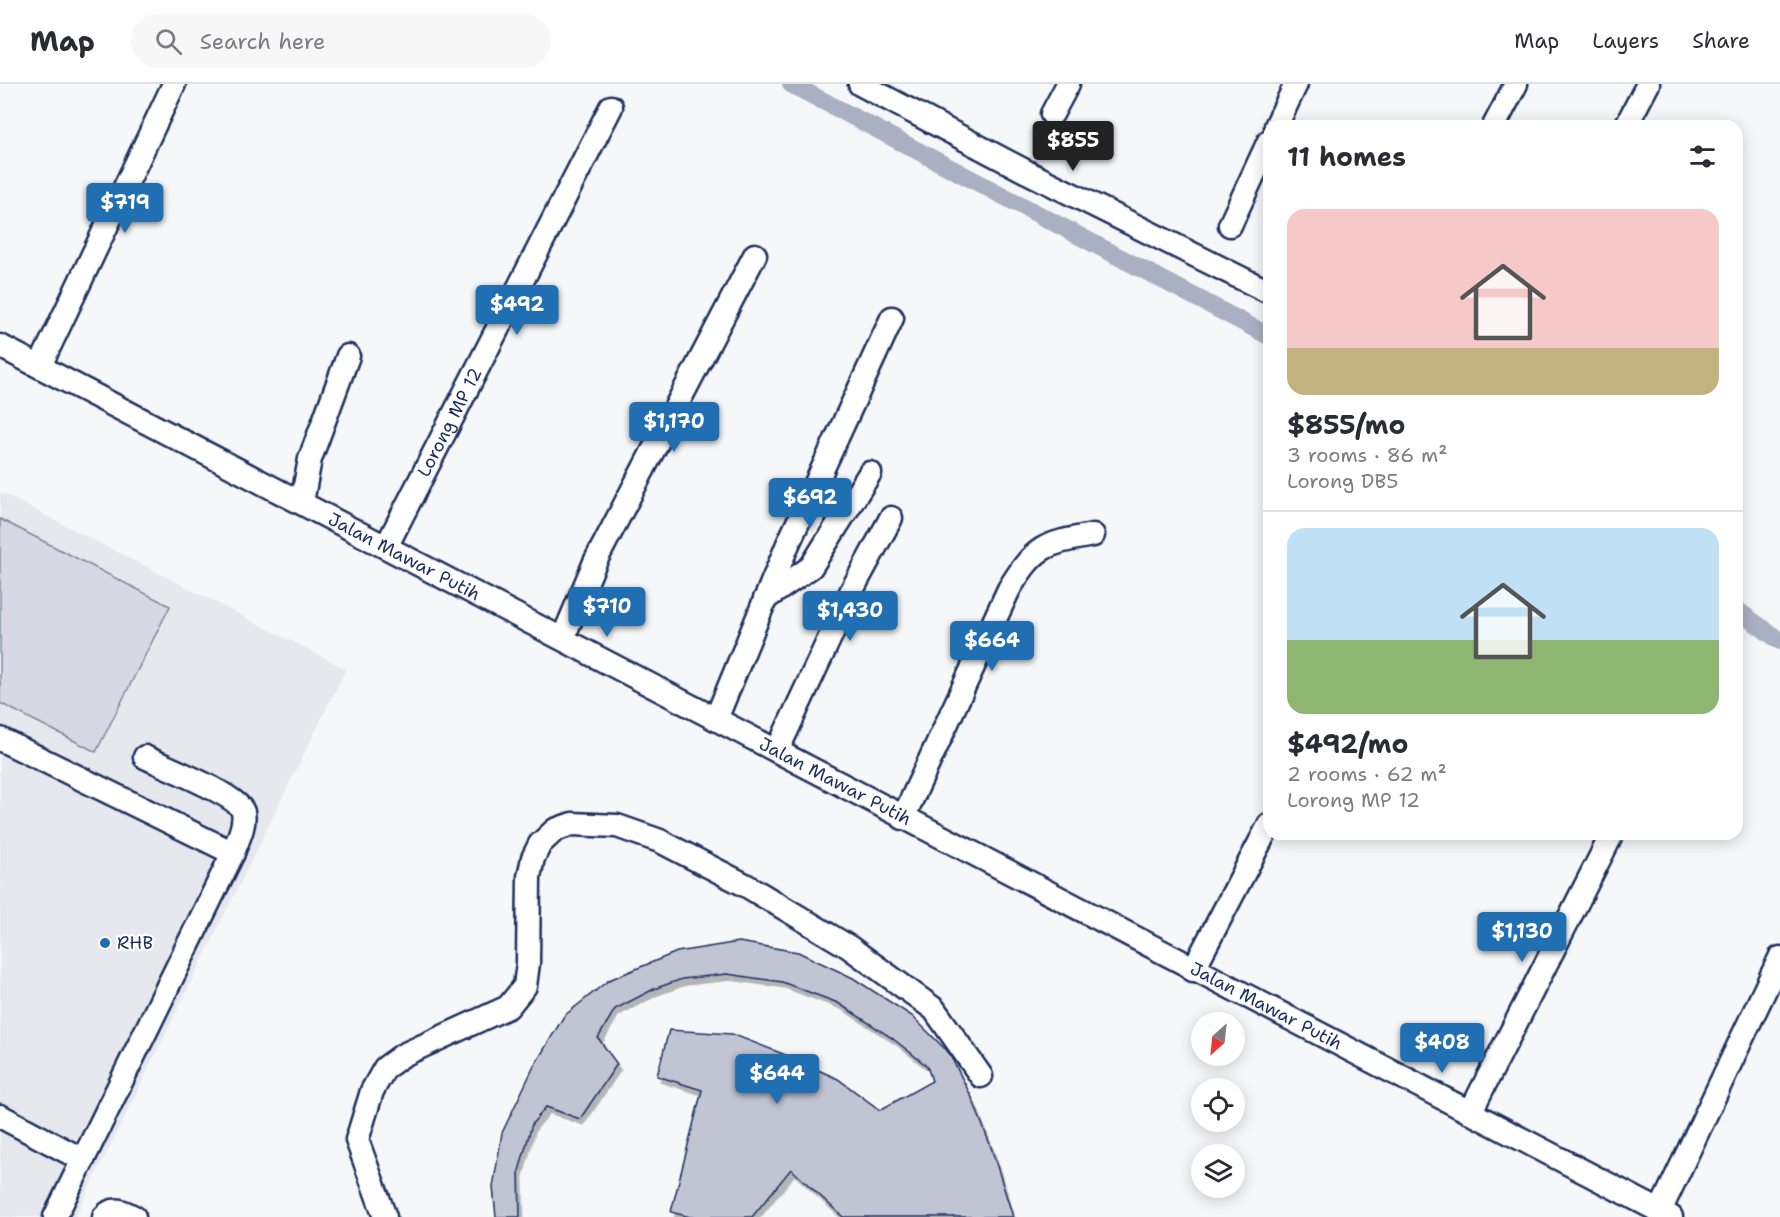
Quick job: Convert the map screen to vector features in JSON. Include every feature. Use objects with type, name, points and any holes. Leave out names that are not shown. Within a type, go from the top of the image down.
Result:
[{"type":"street","points":[[40,366],[174,84]]},
{"type":"street","points":[[860,84],[1027,172],[1263,289]]},
{"type":"street","points":[[1052,114],[1068,84]]},
{"type":"street","points":[[1279,120],[1296,84]]},
{"type":"street","points":[[1497,120],[1516,84]]},
{"type":"street","points":[[1629,120],[1648,84]]},
{"type":"street","name":"Lorong MP 12","points":[[386,547],[611,107]]},
{"type":"street","points":[[1230,225],[1263,154]]},
{"type":"street","points":[[563,638],[595,562],[755,255]]},
{"type":"street","points":[[717,719],[788,544],[892,318]]},
{"type":"street","name":"Jalan Mawar Putih","points":[[0,346],[563,638],[1193,970],[1471,1111],[1665,1214]]},
{"type":"street","points":[[302,502],[310,459],[348,356]]},
{"type":"street","points":[[765,599],[811,567],[870,473]]},
{"type":"street","points":[[777,751],[852,590],[891,518]]},
{"type":"street","points":[[903,818],[1018,573],[1042,548],[1057,542],[1094,535]]},
{"type":"street","points":[[0,739],[233,853]]},
{"type":"street","points":[[55,1217],[233,853],[243,826],[243,812],[237,803],[145,757]]},
{"type":"street","points":[[385,1217],[357,1140],[372,1091],[385,1068],[403,1055],[507,1007],[525,986],[528,963],[530,877],[533,858],[540,844],[555,830],[572,824],[618,826],[660,841],[747,886],[849,947],[934,1009],[981,1076]]},
{"type":"street","points":[[1193,970],[1263,836]]},
{"type":"street","points":[[1471,1111],[1608,840]]},
{"type":"street","points":[[1665,1214],[1780,958]]},
{"type":"street","points":[[0,1116],[83,1160]]},
{"type":"street","points":[[104,1217],[108,1212],[114,1210],[134,1217]]},
{"type":"shaded area","name":"RHB","points":[[0,492],[346,669],[75,1217],[0,1217]]},
{"type":"shaded area","points":[[0,519],[170,606],[96,752],[0,703]]},
{"type":"building","points":[[739,942],[798,952],[853,978],[912,1016],[949,1053],[972,1098],[991,1147],[1013,1217],[843,1217],[791,1169],[752,1217],[690,1217],[671,1212],[702,1090],[657,1076],[669,1030],[732,1034],[838,1079],[880,1110],[932,1081],[927,1066],[892,1038],[838,1003],[782,982],[727,974],[682,979],[654,989],[615,1009],[598,1038],[617,1064],[580,1119],[546,1107],[532,1124],[519,1171],[520,1217],[496,1217],[493,1187],[502,1133],[534,1066],[564,1016],[609,980],[677,952]]},
{"type":"waterway","points":[[791,84],[1263,333]]},
{"type":"waterway","points":[[1743,614],[1780,641]]},
{"type":"place","name":"RHB","points":[[105,943]]}]
